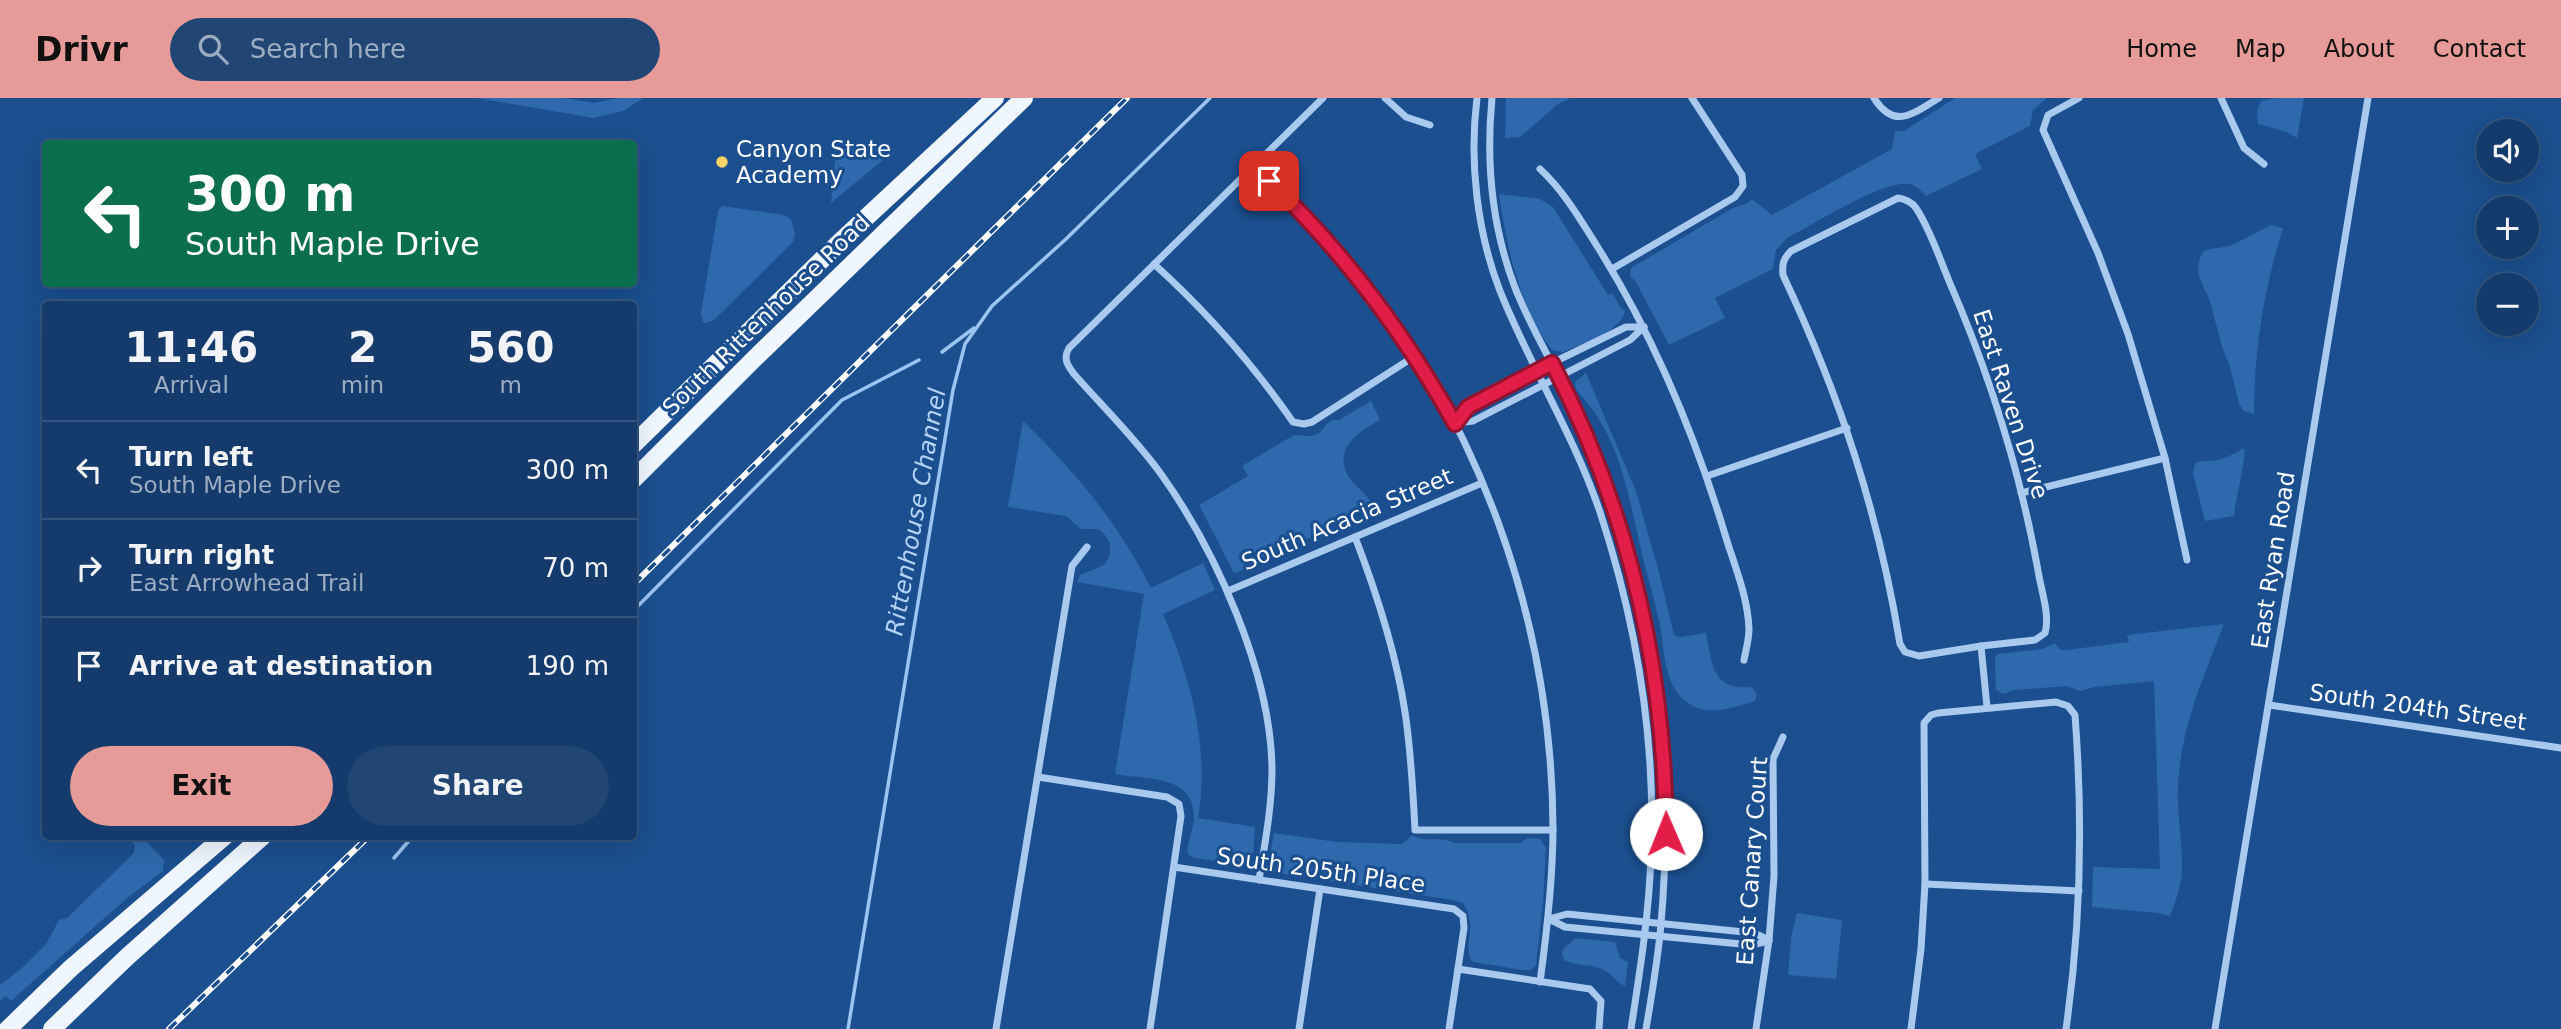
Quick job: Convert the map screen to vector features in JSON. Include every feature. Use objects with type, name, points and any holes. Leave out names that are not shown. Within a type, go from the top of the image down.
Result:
[{"type":"main road","name":"South Rittenhouse Road","points":[[637,441],[839,242],[995,98]]},
{"type":"main road","name":"South Rittenhouse Road","points":[[637,476],[1024,98]]},
{"type":"main road","points":[[839,242],[856,260]]},
{"type":"main road","points":[[8,1029],[71,968],[221,840]]},
{"type":"main road","points":[[52,1029],[127,957],[260,840]]},
{"type":"main road","points":[[192,866],[209,885]]},
{"type":"street","points":[[1259,880],[1271,796],[1269,737],[1248,646],[1228,591],[1191,519],[1161,474],[1127,431],[1074,374],[1065,357],[1069,348],[1323,98]]},
{"type":"street","points":[[1385,98],[1406,117],[1430,125]]},
{"type":"street","points":[[1477,98],[1474,139],[1476,180],[1488,248],[1499,289],[1587,478],[1600,513],[1634,638],[1647,733],[1651,789],[1651,857],[1647,921],[1631,1029]]},
{"type":"street","points":[[1492,98],[1489,124],[1491,181],[1500,236],[1514,286],[1598,464],[1639,593],[1648,637],[1660,716],[1666,834],[1660,936],[1646,1029]]},
{"type":"street","points":[[1612,269],[1735,197],[1743,186],[1742,175],[1692,98]]},
{"type":"street","points":[[1874,98],[1880,108],[1891,117],[1902,118],[1939,98]]},
{"type":"street","points":[[2079,98],[2053,112],[2044,123],[2045,135],[2082,213],[2142,374],[2165,457],[2187,560]]},
{"type":"street","points":[[2221,98],[2244,148],[2264,164]]},
{"type":"street","name":"East Ryan Road","points":[[2215,1029],[2368,98]]},
{"type":"street","points":[[1253,167],[1299,209],[1380,304],[1415,356],[1455,424],[1504,538],[1522,596],[1535,653],[1549,747],[1553,830],[1549,919],[1540,982]]},
{"type":"street","points":[[1540,169],[1552,179],[1612,269],[1644,327],[1684,415],[1707,476],[1744,595],[1749,630],[1744,660]]},
{"type":"street","name":"East Raven Drive","points":[[1847,428],[1811,335],[1783,275],[1782,265],[1791,251],[1892,200],[1903,199],[1915,207],[1963,314],[1989,383],[2021,493],[2046,617],[2045,633],[2035,640],[1981,646]]},
{"type":"street","points":[[1154,264],[1195,301],[1233,342],[1293,422],[1304,424],[1415,356]]},
{"type":"street","points":[[1455,424],[1468,407],[1538,370],[1626,327],[1644,327]]},
{"type":"street","points":[[1455,424],[1473,421],[1630,340],[1644,327]]},
{"type":"street","points":[[1707,476],[1847,428],[1878,534],[1900,644],[1905,652],[1914,657],[1981,646],[1987,707]]},
{"type":"street","points":[[2021,493],[2165,457]]},
{"type":"street","name":"South Acacia Street","points":[[1228,591],[1482,483]]},
{"type":"street","points":[[1355,537],[1376,593],[1398,675],[1412,770],[1415,830],[1553,830]]},
{"type":"street","points":[[996,1029],[1072,566],[1087,547]]},
{"type":"street","points":[[1911,1029],[1921,949],[1925,884],[1926,808],[1922,729],[1927,719],[1938,713],[2056,702],[2068,706],[2075,715],[2078,752],[2078,891],[2074,964],[2066,1029]]},
{"type":"street","name":"South 204th Street","points":[[2269,705],[2561,748]]},
{"type":"street","name":"East Canary Court","points":[[1756,1029],[1769,940],[1774,876],[1773,759],[1783,737]]},
{"type":"street","points":[[1038,777],[1167,796],[1179,804],[1181,816],[1150,1029]]},
{"type":"street","name":"South 205th Place","points":[[1174,867],[1449,908],[1461,914],[1464,920],[1458,969]]},
{"type":"street","points":[[1925,884],[2078,891]]},
{"type":"street","points":[[1300,1029],[1320,889]]},
{"type":"street","points":[[1549,919],[1567,914],[1647,921],[1754,933],[1769,940]]},
{"type":"street","points":[[1549,919],[1565,927],[1751,945],[1769,940]]},
{"type":"street","points":[[1449,1029],[1458,969],[1587,989],[1596,994],[1602,1008],[1599,1029]]},
{"type":"shaded area","points":[[477,98],[564,98],[594,103],[618,98],[643,98],[623,111],[593,118]]},
{"type":"shaded area","points":[[1506,98],[1571,98],[1558,104],[1520,137],[1505,138]]},
{"type":"shaded area","points":[[1955,98],[2047,98],[2033,110],[2030,126],[1975,154],[1982,169],[1926,196],[1908,184],[1881,189],[1787,238],[1776,250],[1773,269],[1715,298],[1725,318],[1669,345],[1636,282],[1630,276],[1631,268],[1752,199],[1772,215],[1892,149],[1895,131],[1904,131]]},
{"type":"shaded area","points":[[2304,98],[2297,138],[2287,132],[2258,124],[2257,110],[2261,101]]},
{"type":"shaded area","points":[[837,141],[887,151],[889,155],[831,203]]},
{"type":"shaded area","points":[[1499,194],[1540,199],[1553,207],[1608,295],[1612,293],[1625,310],[1617,324],[1600,336],[1563,352],[1552,350],[1531,315],[1516,276]]},
{"type":"shaded area","points":[[722,206],[784,215],[791,219],[795,234],[793,242],[714,320],[706,323],[703,322],[701,313],[718,211]]},
{"type":"shaded area","points":[[2271,225],[2283,228],[2261,320],[2254,414],[2244,411],[2239,404],[2198,268],[2200,257],[2205,250],[2230,246]]},
{"type":"shaded area","points":[[1586,373],[1636,491],[1674,635],[1680,637],[1706,633],[1713,665],[1721,680],[1729,685],[1752,687],[1757,694],[1755,701],[1721,710],[1704,710],[1680,696],[1669,678],[1658,614],[1618,461],[1601,423],[1576,390],[1575,382]]},
{"type":"shaded area","points":[[1371,401],[1380,420],[1355,437],[1345,451],[1343,460],[1351,480],[1370,500],[1369,506],[1314,530],[1314,536],[1257,560],[1250,568],[1234,573],[1199,505],[1248,476],[1242,466],[1294,435],[1311,436],[1319,433],[1331,420],[1339,420]]},
{"type":"shaded area","points":[[1023,421],[1094,499],[1110,520],[1151,588],[1203,563],[1215,590],[1163,614],[1182,663],[1196,714],[1202,766],[1198,818],[1255,827],[1253,857],[1246,865],[1194,858],[1188,854],[1194,821],[1192,802],[1177,786],[1153,779],[1115,774],[1144,594],[1077,582],[1080,575],[1104,565],[1110,555],[1110,544],[1098,529],[1081,529],[1066,516],[1008,507]]},
{"type":"shaded area","points":[[2244,448],[2234,516],[2205,521],[2193,473],[2195,464],[2220,459]]},
{"type":"shaded area","points":[[2224,624],[2185,734],[2178,796],[2182,871],[2179,891],[2170,916],[2092,907],[2093,867],[2160,869],[2154,681],[2080,691],[2067,686],[2014,690],[2003,694],[1996,690],[1995,657],[1998,654],[2042,649],[2055,643],[2060,650],[2067,650],[2129,642],[2127,635]]},
{"type":"shaded area","points":[[1274,833],[1337,842],[1402,844],[1412,835],[1454,843],[1520,843],[1527,838],[1540,839],[1546,848],[1536,965],[1531,970],[1523,970],[1473,962],[1468,950],[1470,921],[1463,903],[1273,871],[1269,861]]},
{"type":"shaded area","points":[[130,840],[145,840],[164,860],[163,871],[127,898],[11,1001],[6,996],[0,1001],[0,985],[46,944],[59,920],[67,918],[134,853],[135,845]]},
{"type":"shaded area","points":[[1797,913],[1842,920],[1836,979],[1788,975],[1791,937]]},
{"type":"shaded area","points":[[1575,938],[1615,942],[1620,958],[1628,962],[1625,986],[1602,969],[1564,960],[1562,952]]},
{"type":"waterway","name":"Rittenhouse Channel","points":[[848,1029],[953,390],[965,344],[992,306],[1066,239],[1210,98]]},
{"type":"waterway","points":[[942,352],[974,328]]},
{"type":"waterway","points":[[637,607],[842,400],[919,360]]},
{"type":"waterway","points":[[394,858],[410,840]]},
{"type":"railway","points":[[637,581],[1127,98]]},
{"type":"railway","points":[[169,1029],[365,840]]},
{"type":"place","name":"Canyon State Academy","points":[[722,162]]},
{"type":"route","points":[[1269,181],[1299,209],[1380,304],[1415,356],[1455,424],[1468,407],[1552,363],[1598,464],[1639,593],[1660,716],[1666,834]]}]
